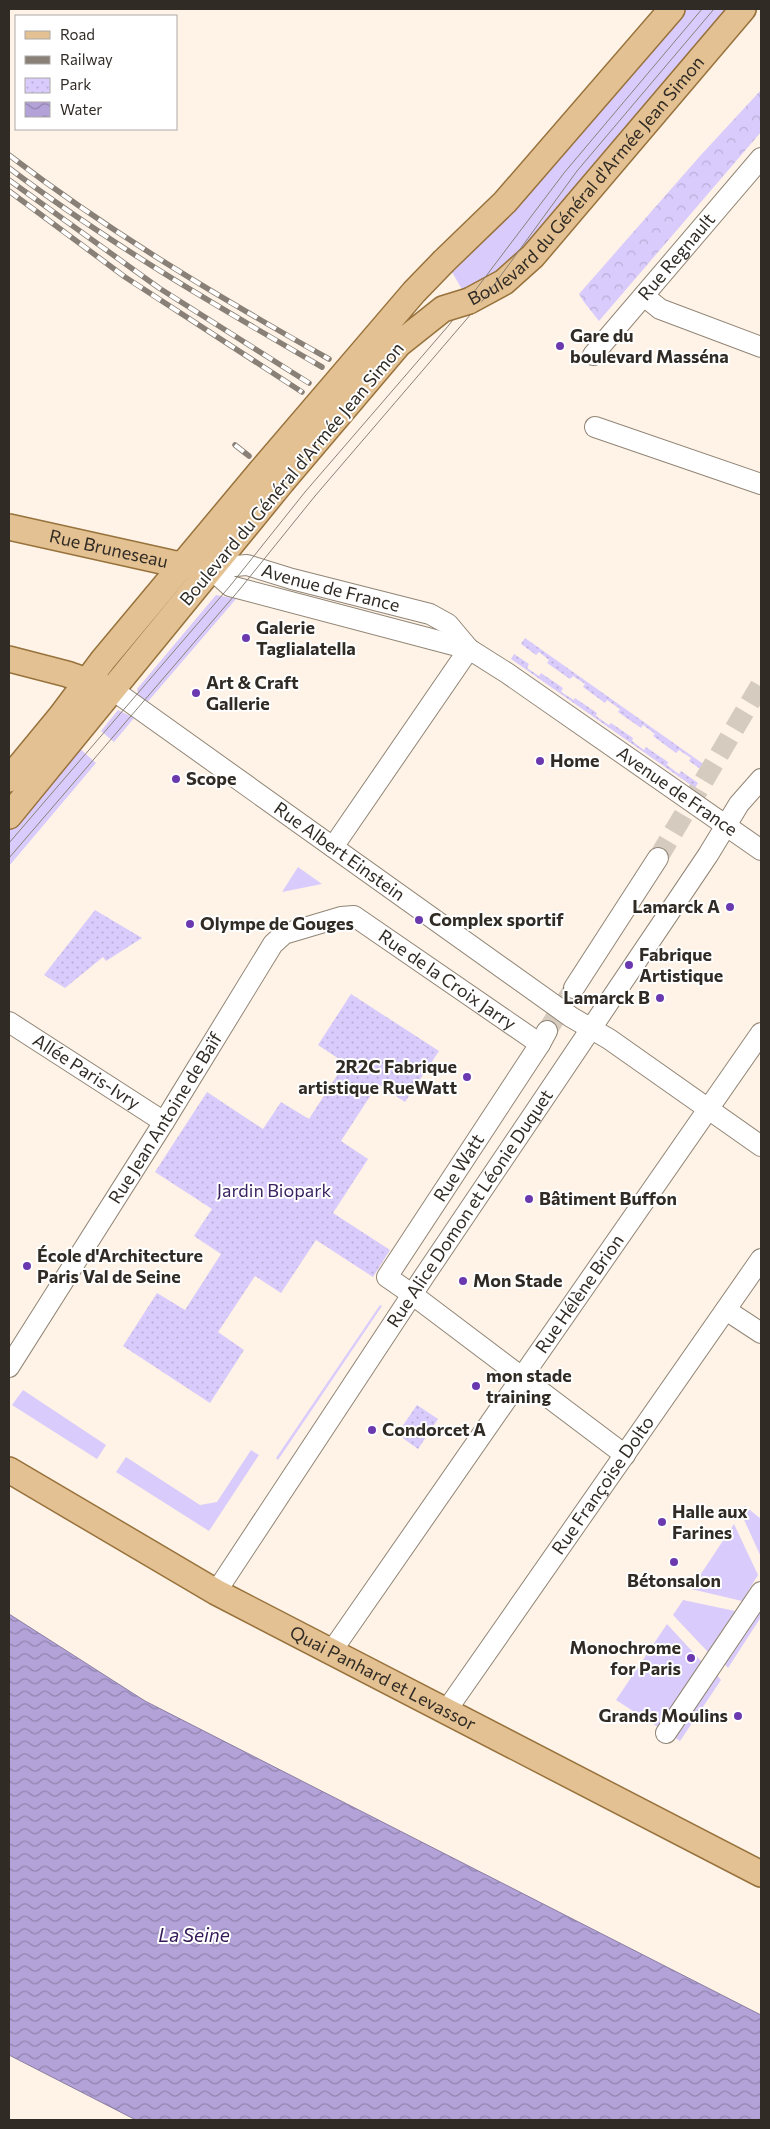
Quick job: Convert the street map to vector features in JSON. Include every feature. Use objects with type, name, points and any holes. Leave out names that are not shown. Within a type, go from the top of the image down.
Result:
[{"type":"main road","name":"Boulevard du Général d'Armée Jean Simon","points":[[9,816],[210,568],[271,477],[414,292],[504,202],[672,9]]},
{"type":"main road","name":"Boulevard du Général d'Armée Jean Simon","points":[[9,780],[182,565],[271,477],[399,344],[443,309],[469,301],[504,282],[533,256],[743,9]]},
{"type":"main road","name":"Rue Bruneseau","points":[[9,527],[182,565],[210,568]]},
{"type":"main road","points":[[9,659],[113,690]]},
{"type":"main road","name":"Quai Panhard et Levassor","points":[[9,1470],[216,1592],[761,1874]]},
{"type":"street","name":"Rue Regnault","points":[[593,355],[761,158]]},
{"type":"street","points":[[644,296],[660,308],[761,347]]},
{"type":"street","points":[[595,427],[761,484]]},
{"type":"street","name":"Avenue de France","points":[[210,568],[247,565],[292,579],[430,614],[448,624],[469,649],[507,673],[761,850]]},
{"type":"street","points":[[332,847],[469,649]]},
{"type":"street","name":"Rue Albert Einstein","points":[[113,690],[571,1017],[610,1039],[761,1146]]},
{"type":"street","name":"Rue Alice Domon et Léonie Duquet","points":[[216,1592],[709,852],[739,804],[761,779]]},
{"type":"street","points":[[574,988],[658,858]]},
{"type":"street","name":"Rue de la Croix Jarry","points":[[354,916],[543,1037]]},
{"type":"street","name":"Rue Jean Antoine de Baïf","points":[[9,1367],[100,1220],[164,1122],[273,944],[284,934],[341,917],[354,916]]},
{"type":"street","name":"Allée Paris-Ivry","points":[[9,1022],[164,1122]]},
{"type":"street","name":"Rue Hélène Brion","points":[[330,1652],[761,1033]]},
{"type":"street","name":"Rue Watt","points":[[413,1295],[387,1277],[543,1037]]},
{"type":"street","name":"Rue Françoise Dolto","points":[[446,1712],[761,1259]]},
{"type":"street","points":[[413,1295],[520,1378],[625,1455]]},
{"type":"street","points":[[726,1310],[761,1333]]},
{"type":"street","points":[[666,1733],[761,1592]]},
{"type":"green space","points":[[682,9],[734,9],[523,258],[463,291],[449,267]]},
{"type":"green space","points":[[761,90],[761,132],[599,321],[579,294],[700,156]]},
{"type":"green space","points":[[216,595],[236,599],[145,705],[139,697],[137,689]]},
{"type":"green space","points":[[525,638],[709,768],[706,773],[689,761],[691,758],[679,750],[676,753],[653,736],[655,734],[643,725],[641,728],[618,712],[620,709],[607,700],[605,703],[583,687],[585,684],[573,676],[570,679],[547,663],[549,660],[539,652],[536,655],[521,644]]},
{"type":"green space","points":[[514,654],[529,664],[527,668],[539,676],[541,673],[563,688],[561,692],[574,700],[575,698],[597,713],[596,716],[609,725],[611,723],[633,738],[632,741],[644,750],[646,747],[668,762],[667,765],[679,774],[681,771],[698,783],[695,788],[511,659]]},
{"type":"green space","points":[[118,710],[134,718],[114,742],[101,731]]},
{"type":"green space","points":[[78,747],[96,763],[9,866],[9,830]]},
{"type":"green space","points":[[298,867],[322,884],[282,892]]},
{"type":"green space","points":[[95,910],[142,938],[106,961],[103,957],[65,988],[44,975]]},
{"type":"green space","name":"Jardin Biopark","points":[[351,994],[439,1051],[405,1102],[378,1084],[341,1141],[368,1159],[333,1213],[390,1250],[373,1277],[316,1240],[281,1293],[255,1276],[218,1332],[244,1350],[210,1403],[123,1346],[157,1293],[185,1310],[221,1254],[194,1236],[212,1209],[155,1172],[207,1092],[263,1129],[281,1102],[309,1119],[345,1063],[318,1045]]},
{"type":"green space","points":[[380,1305],[382,1306],[278,1460],[276,1458]]},
{"type":"green space","points":[[23,1390],[106,1445],[97,1459],[12,1405]]},
{"type":"green space","points":[[417,1405],[438,1419],[418,1449],[397,1434]]},
{"type":"green space","points":[[251,1450],[259,1455],[209,1531],[116,1472],[126,1457],[200,1505],[217,1502]]},
{"type":"green space","points":[[745,1506],[761,1519],[761,1557],[741,1513]]},
{"type":"green space","points":[[734,1524],[758,1575],[742,1601],[691,1589]]},
{"type":"green space","points":[[683,1600],[735,1611],[708,1652],[673,1615]]},
{"type":"green space","points":[[758,1610],[761,1612],[761,1617],[728,1668],[723,1662]]},
{"type":"green space","points":[[667,1624],[702,1662],[658,1727],[616,1700]]},
{"type":"green space","points":[[716,1674],[721,1680],[680,1741],[674,1737]]},
{"type":"water","name":"La Seine","points":[[9,1614],[145,1701],[761,2015],[761,2120],[136,2120],[9,2055]]},
{"type":"tunnel","points":[[658,858],[761,684]]},
{"type":"tunnel","points":[[547,1031],[574,988]]},
{"type":"tram line","points":[[9,843],[230,586],[305,492],[449,325],[564,173],[702,9]]},
{"type":"tram line","points":[[9,858],[240,589],[315,496],[483,300],[577,171],[714,9]]},
{"type":"railway","points":[[9,155],[47,184],[165,263],[329,359]]},
{"type":"railway","points":[[9,168],[46,196],[123,248],[202,297],[322,367]]},
{"type":"railway","points":[[9,180],[159,288],[309,383]]},
{"type":"railway","points":[[9,191],[125,277],[302,392]]},
{"type":"railway","points":[[235,445],[249,456]]},
{"type":"place","name":"Gare du boulevard Masséna","points":[[560,346]]},
{"type":"place","name":"Galerie Taglialatella","points":[[246,638]]},
{"type":"place","name":"Art & Craft Gallerie","points":[[196,693]]},
{"type":"place","name":"Home","points":[[540,761]]},
{"type":"place","name":"Scope","points":[[176,779]]},
{"type":"place","name":"Lamarck A","points":[[730,907]]},
{"type":"place","name":"Complex sportif","points":[[419,920]]},
{"type":"place","name":"Olympe de Gouges","points":[[190,924]]},
{"type":"place","name":"Fabrique Artistique","points":[[629,965]]},
{"type":"place","name":"Lamarck B","points":[[660,998]]},
{"type":"place","name":"2R2C Fabrique artistique RueWatt","points":[[467,1077]]},
{"type":"place","name":"Bâtiment Buffon","points":[[529,1199]]},
{"type":"place","name":"École d'Architecture Paris Val de Seine","points":[[27,1266]]},
{"type":"place","name":"Mon Stade","points":[[463,1281]]},
{"type":"place","name":"mon stade training","points":[[476,1386]]},
{"type":"place","name":"Condorcet A","points":[[372,1430]]},
{"type":"place","name":"Halle aux Farines","points":[[662,1522]]},
{"type":"place","name":"Bétonsalon","points":[[674,1562]]},
{"type":"place","name":"Monochrome for Paris","points":[[691,1658]]},
{"type":"place","name":"Grands Moulins","points":[[738,1716]]}]
